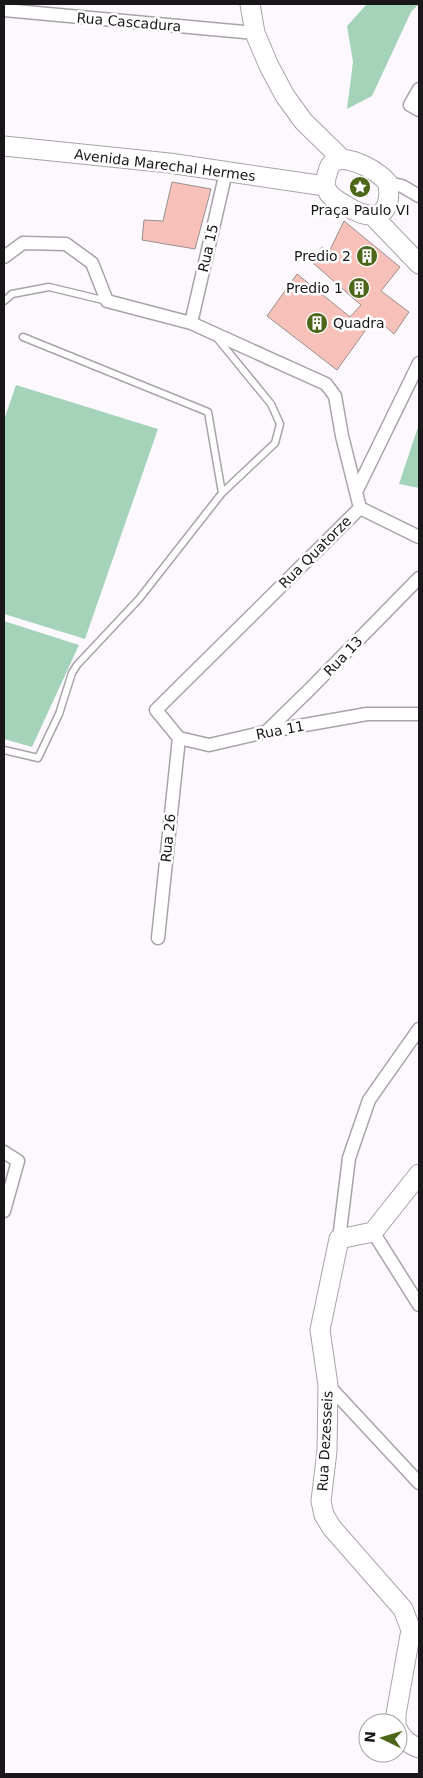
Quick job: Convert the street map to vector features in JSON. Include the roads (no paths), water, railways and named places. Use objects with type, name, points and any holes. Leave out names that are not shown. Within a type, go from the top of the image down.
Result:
[{"type":"street","points":[[250,4],[255,33],[269,66],[285,96],[304,122],[342,159]]},
{"type":"street","name":"Rua Cascadura","points":[[4,10],[31,8],[255,33]]},
{"type":"street","points":[[419,89],[410,105],[419,110]]},
{"type":"street","name":"Avenida Marechal Hermes","points":[[4,146],[169,163],[325,186]]},
{"type":"street","points":[[388,183],[387,202],[383,210],[374,216],[361,215],[348,208],[332,197],[327,192],[325,186],[330,166],[334,161],[342,159],[359,163],[383,177],[388,183],[402,186],[419,196]]},
{"type":"street","name":"Rua 15","points":[[191,323],[226,172]]},
{"type":"street","points":[[374,216],[419,264]]},
{"type":"street","points":[[4,257],[23,243],[66,244],[92,263],[107,301]]},
{"type":"street","name":"Rua Quatorze","points":[[107,301],[191,323],[326,384],[335,396],[342,436],[360,508],[156,710],[178,738]]},
{"type":"street","points":[[356,492],[419,363]]},
{"type":"street","points":[[360,508],[419,537]]},
{"type":"street","name":"Rua 13","points":[[265,732],[419,578]]},
{"type":"street","name":"Rua 11","points":[[178,738],[209,745],[265,732],[367,714],[418,713]]},
{"type":"street","name":"Rua 26","points":[[158,938],[178,738]]},
{"type":"street","name":"Rua Dezesseis","points":[[398,1713],[415,1630],[403,1609],[332,1528],[324,1515],[321,1501],[327,1451],[328,1385],[320,1330],[338,1239],[349,1158],[369,1100],[419,1029]]},
{"type":"street","points":[[4,1152],[18,1161],[4,1211]]},
{"type":"street","points":[[338,1239],[373,1232],[419,1174]]},
{"type":"street","points":[[373,1232],[419,1305]]},
{"type":"street","points":[[328,1385],[419,1484]]},
{"type":"lane","points":[[4,301],[12,294],[49,287],[107,301]]},
{"type":"lane","points":[[4,750],[38,758],[59,714],[72,673],[77,665],[139,599],[222,493],[275,443],[280,424],[271,404],[213,333]]},
{"type":"lane","points":[[23,337],[208,412],[222,493]]},
{"type":"place","name":"Praça Paulo VI","points":[[360,187]]},
{"type":"place","name":"Predio 2","points":[[367,256]]},
{"type":"place","name":"Predio 1","points":[[359,288]]},
{"type":"place","name":"Quadra","points":[[317,323]]}]
